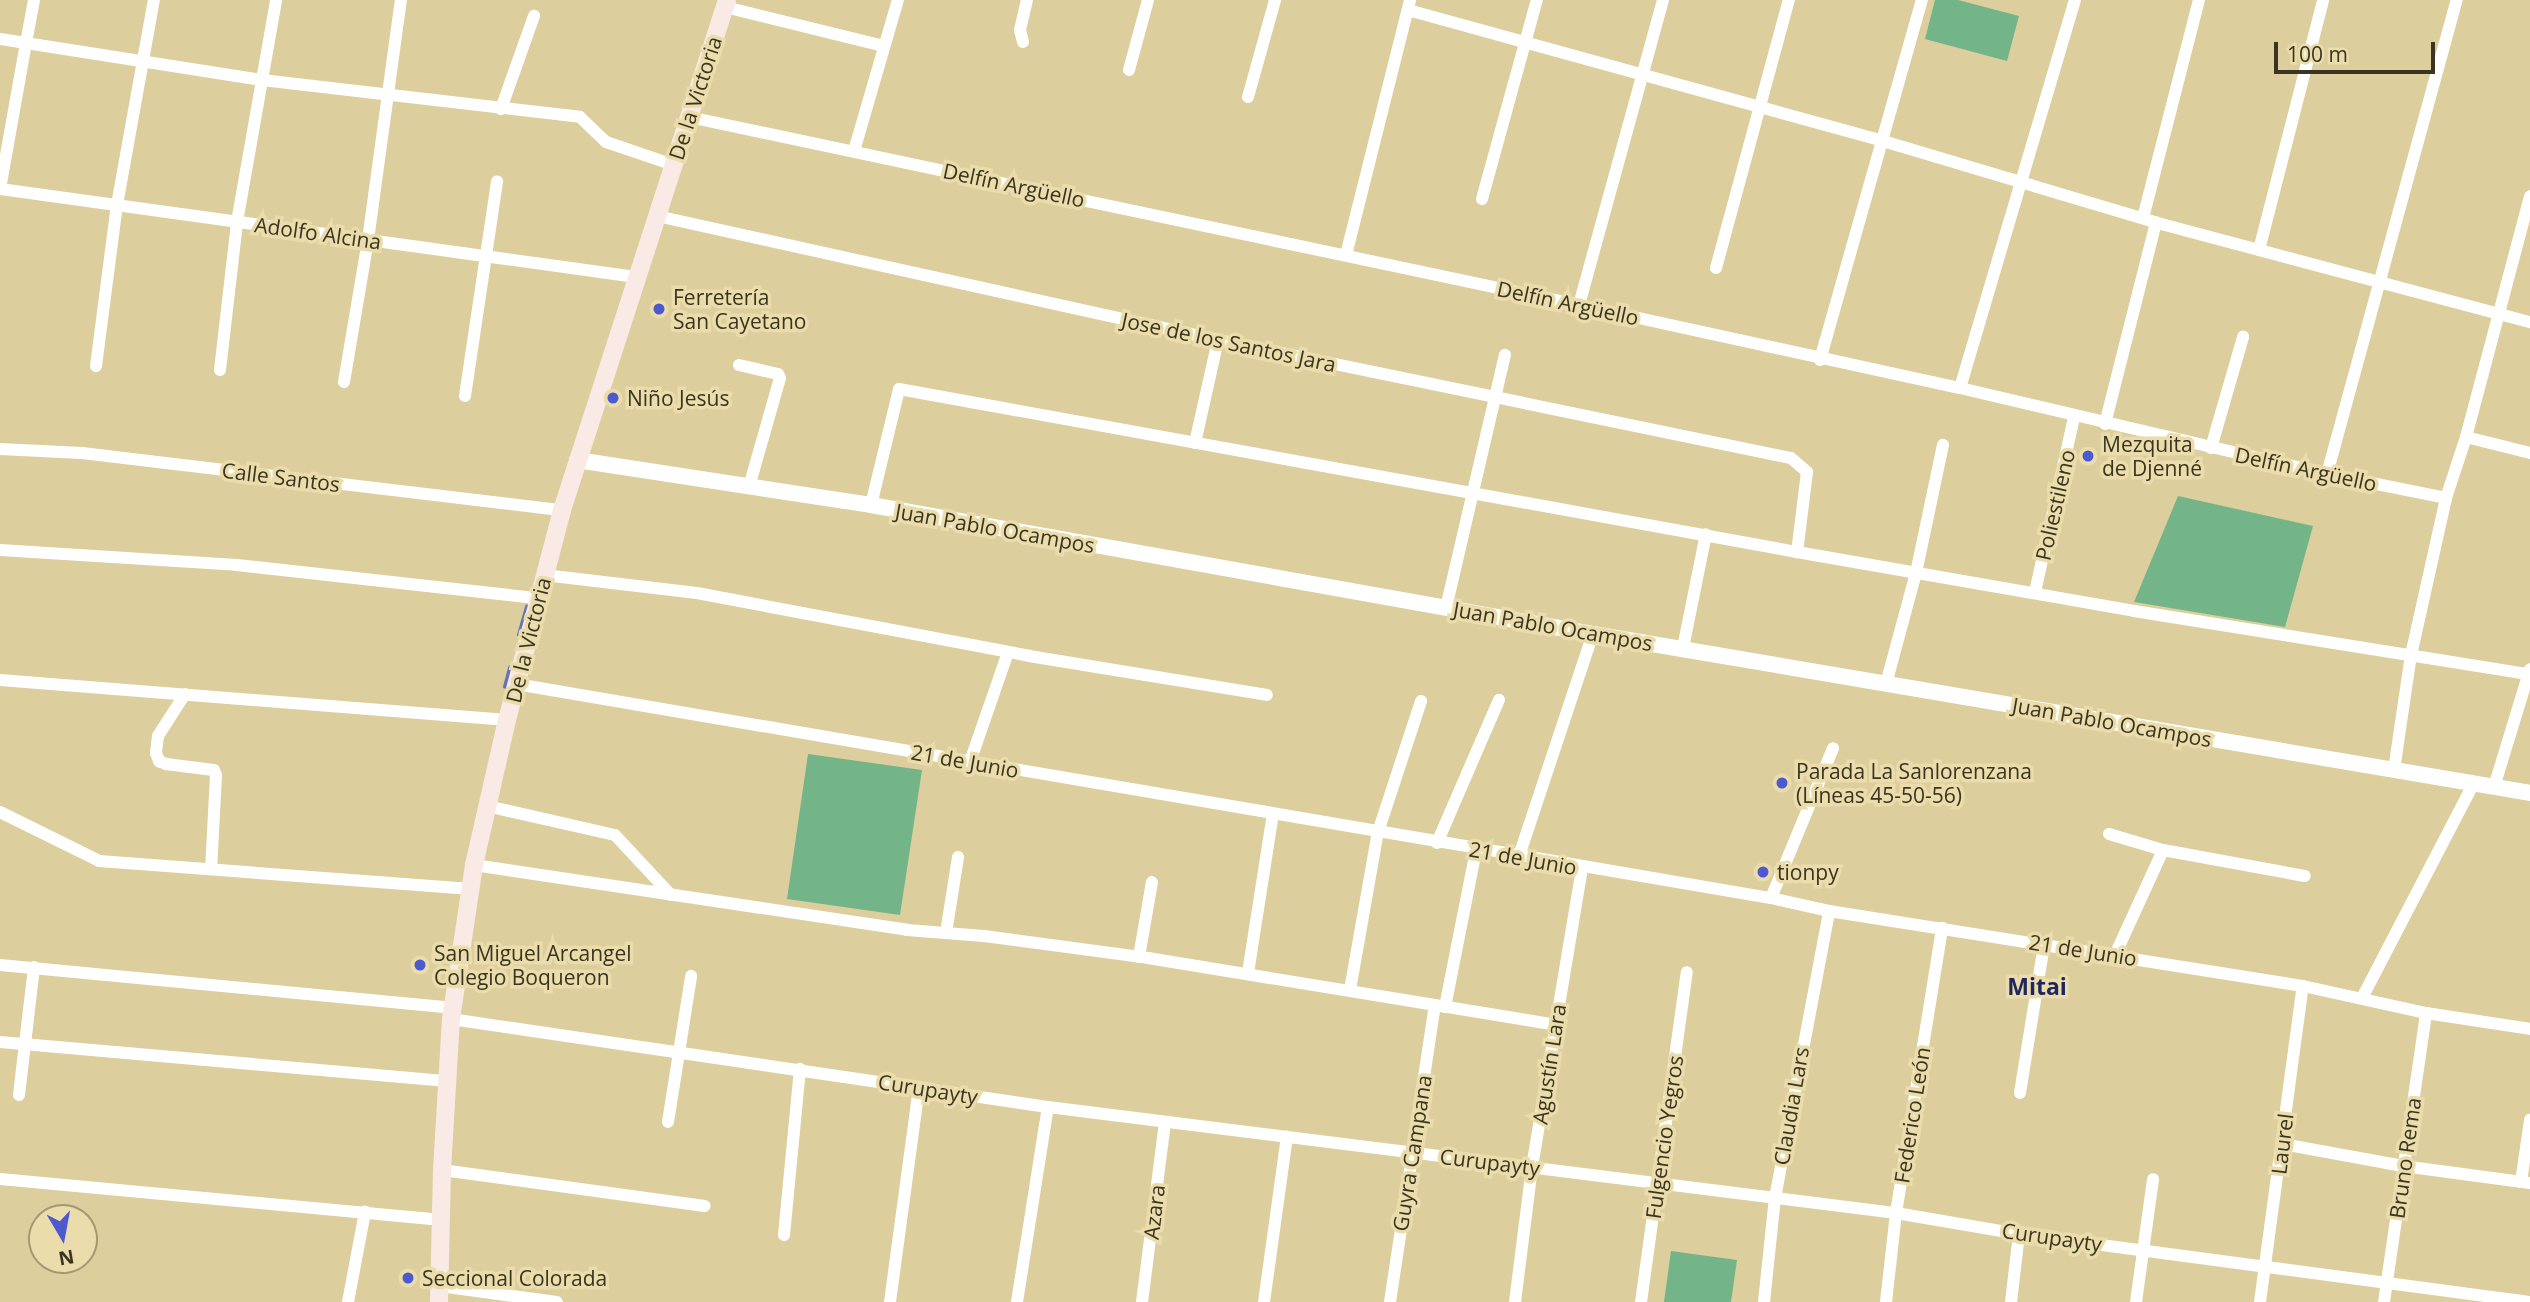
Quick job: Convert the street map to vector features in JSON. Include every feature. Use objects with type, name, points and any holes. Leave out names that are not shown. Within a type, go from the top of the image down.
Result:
[{"type":"main road","name":"De la Victoria","points":[[440,1294],[442,1170],[452,1013],[474,865],[487,806],[562,510],[726,3]]},
{"type":"street","points":[[0,189],[34,0]]},
{"type":"street","points":[[96,366],[117,205],[154,0]]},
{"type":"street","points":[[220,370],[237,222],[276,0]]},
{"type":"street","points":[[344,382],[368,240],[401,0]]},
{"type":"street","points":[[855,151],[898,0]]},
{"type":"street","points":[[1023,42],[1020,30],[1027,0]]},
{"type":"street","points":[[1129,70],[1148,0]]},
{"type":"street","points":[[1248,97],[1275,0]]},
{"type":"street","points":[[1482,199],[1537,0]]},
{"type":"street","points":[[1579,305],[1663,0]]},
{"type":"street","points":[[1716,268],[1757,107],[1789,0]]},
{"type":"street","points":[[1820,360],[1922,0]]},
{"type":"street","points":[[1960,388],[2075,0]]},
{"type":"street","points":[[2143,218],[2199,0]]},
{"type":"street","points":[[2259,250],[2323,0]]},
{"type":"street","points":[[2328,474],[2377,283],[2458,0]]},
{"type":"street","points":[[726,3],[884,46]]},
{"type":"street","points":[[1346,255],[1409,5],[1642,75],[1883,141],[2156,222],[2530,322]]},
{"type":"street","points":[[501,109],[534,16]]},
{"type":"street","points":[[0,39],[262,80],[580,117],[606,142],[674,165]]},
{"type":"street","name":"Delfín Argüello","points":[[689,117],[1579,305],[1820,360],[1960,388],[2211,448],[2446,498]]},
{"type":"street","points":[[465,396],[496,181]]},
{"type":"street","name":"Adolfo Alcina","points":[[0,189],[636,277]]},
{"type":"street","points":[[2394,770],[2411,655],[2446,498],[2466,437],[2530,196]]},
{"type":"street","name":"Jose de los Santos Jara","points":[[657,216],[1218,340],[1791,458],[1807,472],[1797,552]]},
{"type":"street","points":[[2105,424],[2156,222]]},
{"type":"street","points":[[2211,448],[2243,337]]},
{"type":"street","points":[[1195,443],[1218,340]]},
{"type":"street","points":[[1446,608],[1471,491],[1505,355]]},
{"type":"street","points":[[739,365],[778,374],[780,378],[749,486]]},
{"type":"street","points":[[871,505],[899,389],[1916,573],[2411,655],[2529,671],[2494,787]]},
{"type":"street","name":"Poliestileno","points":[[2035,592],[2074,417]]},
{"type":"street","points":[[2466,437],[2530,453]]},
{"type":"street","points":[[1886,684],[1916,573],[1943,445]]},
{"type":"street","name":"Calle Santos","points":[[0,449],[82,453],[562,510]]},
{"type":"street","name":"Juan Pablo Ocampos","points":[[577,460],[871,505],[1592,634],[2530,793]]},
{"type":"street","points":[[1683,648],[1706,534]]},
{"type":"street","points":[[0,550],[237,565],[538,598]]},
{"type":"street","points":[[544,575],[697,593],[1008,652],[1267,695]]},
{"type":"street","points":[[1519,856],[1592,634]]},
{"type":"street","points":[[971,762],[1008,652]]},
{"type":"street","points":[[0,680],[507,720]]},
{"type":"street","name":"21 de Junio","points":[[516,684],[1476,850],[1771,898],[1829,911],[2303,986],[2426,1013],[2530,1029]]},
{"type":"street","points":[[185,694],[158,736],[156,753],[159,761],[166,764],[214,769],[216,775],[211,869]]},
{"type":"street","points":[[1437,843],[1499,700]]},
{"type":"street","points":[[1350,990],[1378,832],[1421,701]]},
{"type":"street","points":[[1771,898],[1833,748]]},
{"type":"street","points":[[2362,998],[2474,783]]},
{"type":"street","points":[[487,806],[615,835],[671,895]]},
{"type":"street","points":[[0,813],[99,861],[471,889]]},
{"type":"street","points":[[1248,973],[1273,814]]},
{"type":"street","points":[[2109,834],[2163,850],[2305,876]]},
{"type":"street","name":"Guyra Campana","points":[[1390,1302],[1412,1152],[1440,1006],[1476,850]]},
{"type":"street","points":[[2115,955],[2163,850]]},
{"type":"street","points":[[946,933],[958,858]]},
{"type":"street","points":[[474,865],[907,930],[1139,957],[1248,973],[1555,1026]]},
{"type":"street","name":"Agustín Lara","points":[[1515,1302],[1532,1167],[1582,867]]},
{"type":"street","points":[[1139,957],[1152,882]]},
{"type":"street","name":"Claudia Lars","points":[[1764,1302],[1775,1198],[1829,911]]},
{"type":"street","name":"Federico León","points":[[1886,1302],[1896,1213],[1942,928]]},
{"type":"street","points":[[2020,1093],[2045,944]]},
{"type":"street","name":"Curupayty","points":[[0,965],[452,1013],[678,1051],[1048,1107],[1896,1213],[2019,1234],[2530,1302]]},
{"type":"street","points":[[19,1095],[34,967]]},
{"type":"street","name":"Fulgencio Yegros","points":[[1641,1302],[1687,972]]},
{"type":"street","points":[[668,1122],[691,976]]},
{"type":"street","name":"Laurel","points":[[2260,1302],[2303,986]]},
{"type":"street","name":"Bruno Rema","points":[[2384,1302],[2426,1013]]},
{"type":"street","points":[[0,1042],[447,1080]]},
{"type":"street","points":[[784,1235],[800,1069]]},
{"type":"street","points":[[890,1302],[919,1087]]},
{"type":"street","points":[[1017,1302],[1048,1107]]},
{"type":"street","points":[[2283,1144],[2403,1166],[2526,1183],[2530,1120]]},
{"type":"street","name":"Azara","points":[[1142,1302],[1165,1122]]},
{"type":"street","points":[[1264,1302],[1287,1137]]},
{"type":"street","points":[[442,1170],[705,1206]]},
{"type":"street","points":[[0,1179],[442,1220]]},
{"type":"street","points":[[2136,1302],[2153,1179]]},
{"type":"street","points":[[348,1302],[365,1212]]},
{"type":"street","points":[[2011,1302],[2019,1234]]},
{"type":"street","points":[[440,1294],[557,1302]]},
{"type":"green space","points":[[1935,0],[1958,0],[2019,16],[2007,61],[1925,39]]},
{"type":"green space","points":[[2178,496],[2313,526],[2285,627],[2134,602]]},
{"type":"green space","points":[[808,754],[922,770],[900,915],[787,899]]},
{"type":"green space","points":[[1671,1251],[1737,1260],[1731,1302],[1664,1302]]},
{"type":"waterway","points":[[519,635],[527,607]]},
{"type":"waterway","points":[[505,687],[510,668]]},
{"type":"place","name":"Ferretería San Cayetano","points":[[659,309]]},
{"type":"place","name":"Niño Jesús","points":[[613,398]]},
{"type":"place","name":"Mezquita de Djenné","points":[[2088,456]]},
{"type":"place","name":"Parada La Sanlorenzana (Líneas 45-50-56)","points":[[1782,783]]},
{"type":"place","name":"tionpy","points":[[1763,872]]},
{"type":"place","name":"San Miguel Arcangel Colegio Boqueron","points":[[420,965]]},
{"type":"place","name":"Seccional Colorada","points":[[408,1278]]},
{"type":"district","name":"Mitai","points":[[2037,986]]}]
